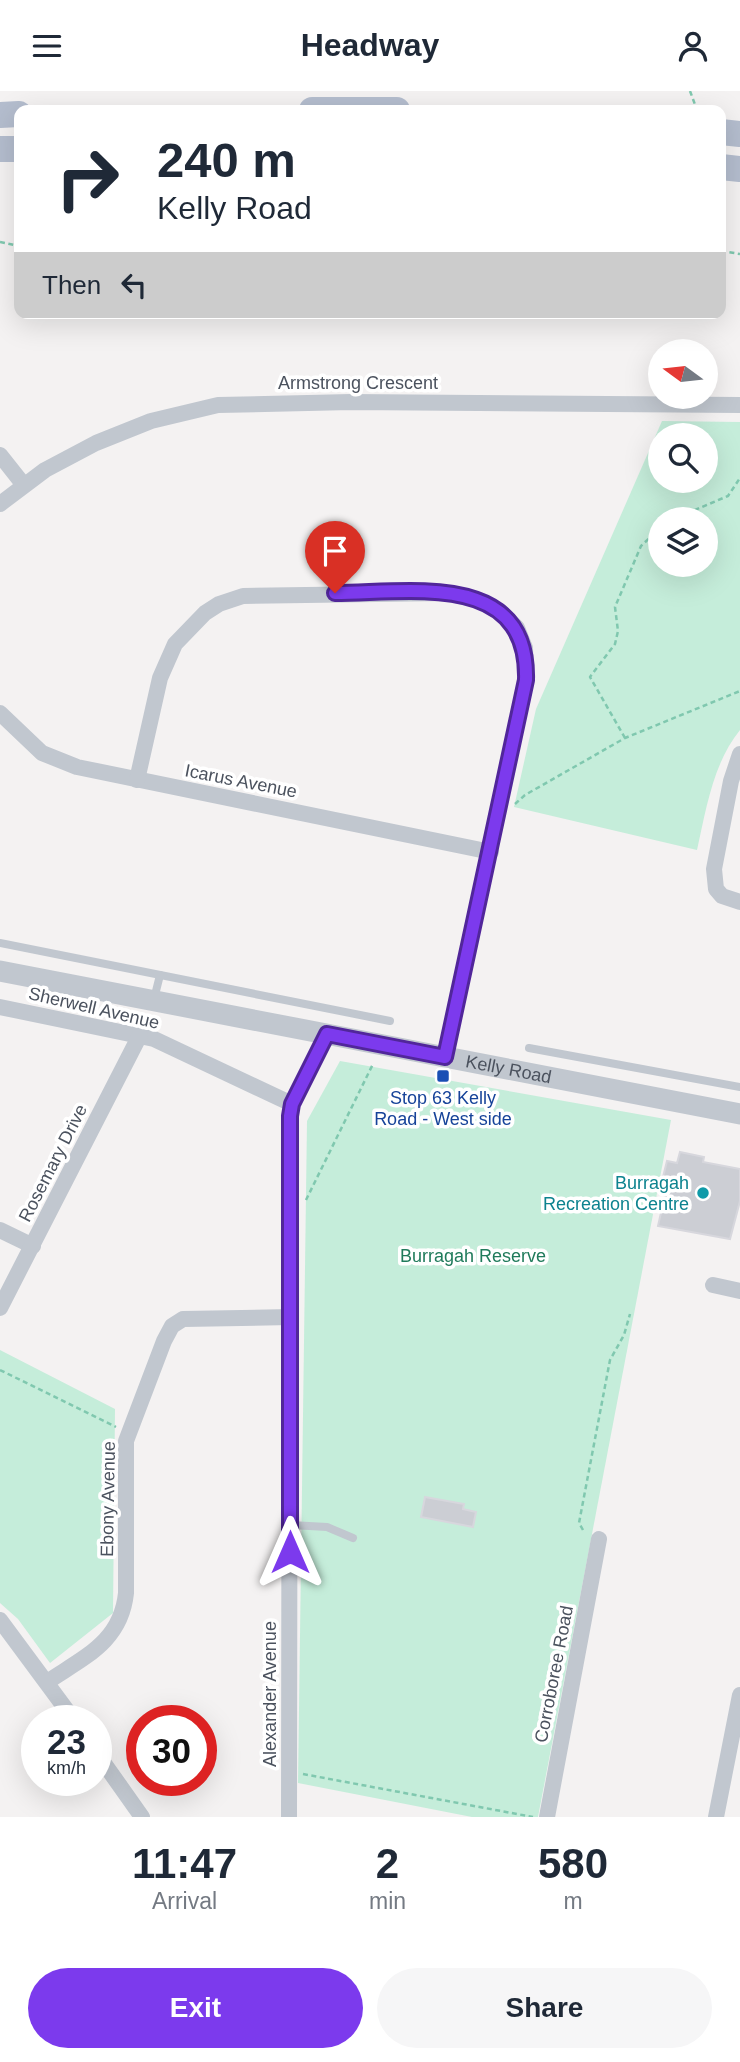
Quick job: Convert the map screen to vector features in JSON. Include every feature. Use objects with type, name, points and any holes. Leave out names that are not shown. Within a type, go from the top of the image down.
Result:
[{"type":"street","name":"Armstrong Crescent","points":[[0,504],[23,484],[70,456],[140,425],[218,405],[351,402],[740,405]]},
{"type":"street","points":[[0,455],[23,484]]},
{"type":"street","points":[[137,780],[167,659],[188,628],[219,604],[254,595],[445,593],[479,600],[500,611],[517,628],[525,649],[526,680],[445,1057]]},
{"type":"street","name":"Icarus Avenue","points":[[0,713],[32,745],[52,759],[137,780],[491,852]]},
{"type":"street","points":[[740,754],[725,809],[713,880],[722,896],[740,902]]},
{"type":"street","name":"Kelly Road","points":[[0,971],[740,1114]]},
{"type":"street","name":"Sherwell Avenue","points":[[0,1007],[141,1035],[176,1048],[292,1104]]},
{"type":"street","name":"Alexander Avenue","points":[[289,1817],[292,1104],[327,1034]]},
{"type":"street","name":"Rosemary Drive","points":[[0,1308],[141,1035]]},
{"type":"street","points":[[0,1230],[33,1246]]},
{"type":"street","points":[[713,1285],[740,1291]]},
{"type":"street","name":"Ebony Avenue","points":[[47,1682],[103,1643],[122,1617],[126,1593],[124,1454],[128,1433],[164,1341],[178,1322],[290,1317]]},
{"type":"street","name":"Corroboree Road","points":[[547,1817],[598,1539]]},
{"type":"street","points":[[0,1620],[63,1705]]},
{"type":"street","points":[[716,1817],[740,1695]]},
{"type":"street","points":[[112,1775],[142,1817]]},
{"type":"lane","points":[[0,943],[390,1021]]},
{"type":"lane","points":[[154,1001],[160,975]]},
{"type":"lane","name":"Kelly Road","points":[[530,1048],[740,1087]]},
{"type":"lane","points":[[291,1525],[327,1527],[353,1538]]},
{"type":"path","points":[[702,507],[728,496],[740,478]]},
{"type":"path","points":[[625,739],[590,677],[615,644],[618,631],[615,607],[641,546],[648,539]]},
{"type":"path","points":[[498,817],[524,795],[625,739],[740,691]]},
{"type":"path","points":[[291,1231],[373,1064]]},
{"type":"path","points":[[583,1530],[579,1523],[610,1360],[624,1335],[630,1314]]},
{"type":"path","points":[[0,1370],[128,1433]]},
{"type":"path","points":[[289,1771],[534,1817]]},
{"type":"green space","points":[[662,421],[740,422],[740,730],[717,772],[697,850],[514,807],[536,709],[648,453],[648,493],[718,493],[718,423],[661,423]]},
{"type":"green space","name":"Burragah Reserve","points":[[340,1061],[671,1120],[538,1817],[472,1817],[298,1783],[307,1121]]},
{"type":"green space","points":[[0,1350],[115,1409],[113,1613],[50,1663],[18,1619],[0,1603]]},
{"type":"building","name":"Burragah Recreation Centre","points":[[680,1152],[704,1157],[703,1162],[740,1169],[740,1201],[730,1239],[658,1226],[667,1186],[661,1185],[667,1161],[677,1163]]},
{"type":"building","points":[[425,1497],[464,1504],[463,1509],[476,1512],[473,1527],[421,1517]]},
{"type":"place","name":"Stop 63 Kelly Road - West side","points":[[443,1076]]},
{"type":"place","name":"Burragah Recreation Centre","points":[[703,1193]]},
{"type":"route","points":[[290,1552],[292,1104],[327,1034],[445,1057],[491,852],[526,680],[527,662],[517,628],[509,618],[479,600],[461,594],[445,593],[335,593]]}]
